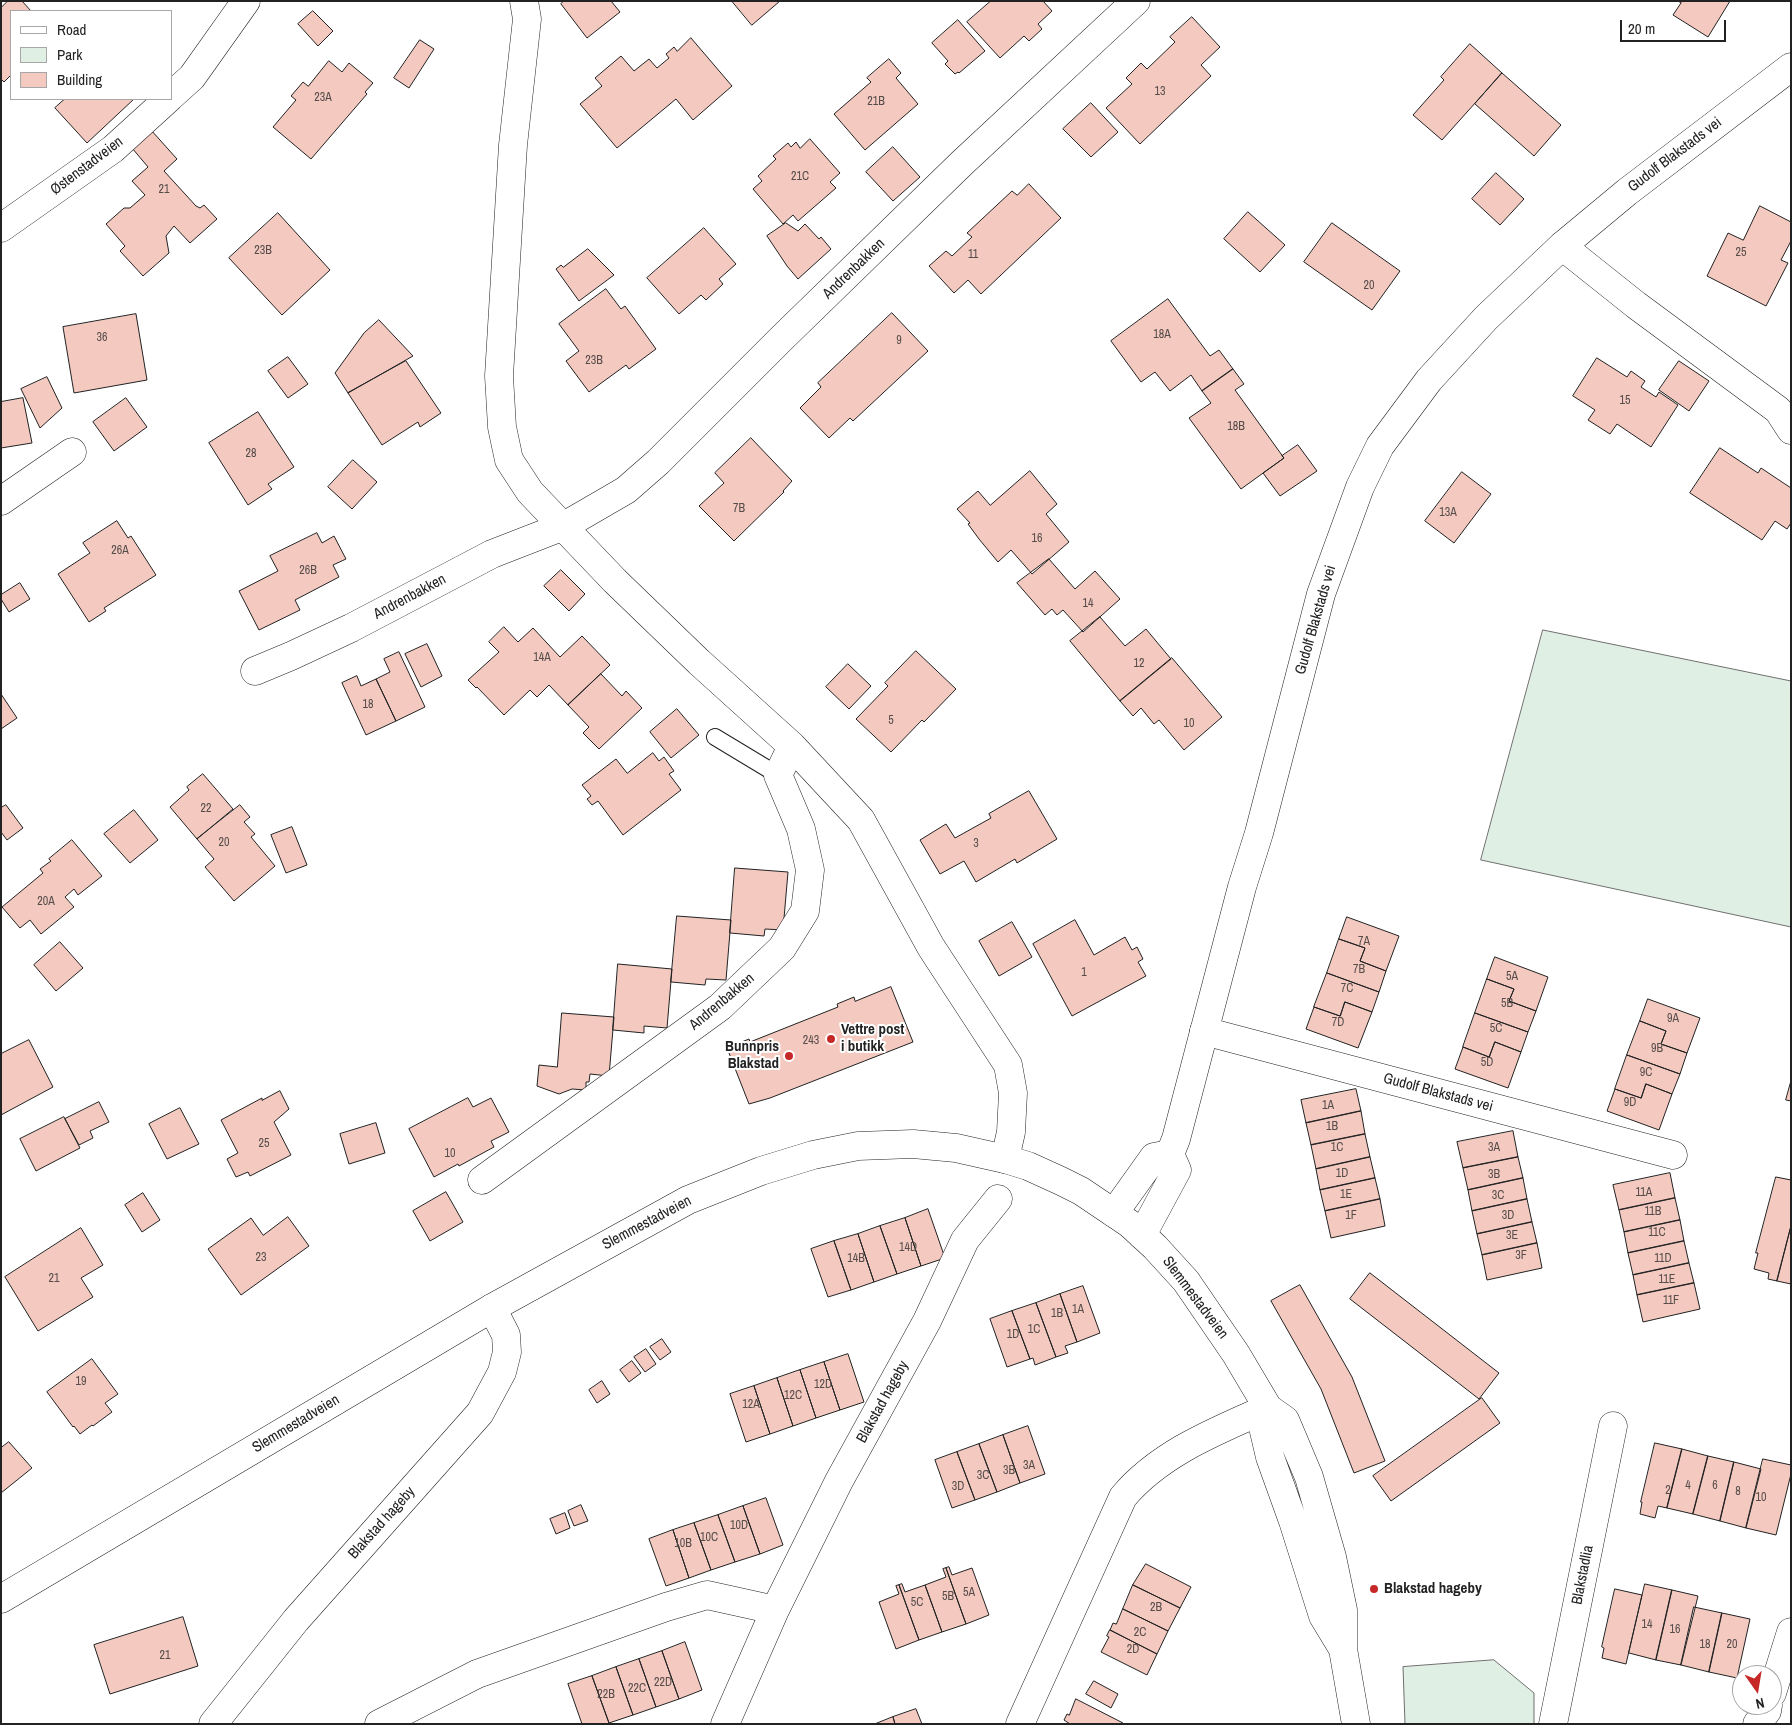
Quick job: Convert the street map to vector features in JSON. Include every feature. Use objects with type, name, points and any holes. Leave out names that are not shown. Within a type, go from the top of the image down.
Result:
[{"type":"street","points":[[172,95],[192,77],[246,1]]},
{"type":"street","points":[[524,1],[527,19],[513,145],[499,376],[502,426],[509,460],[530,492],[615,581],[699,662],[792,746],[861,820],[931,946],[1008,1064],[1013,1093],[1011,1132],[1005,1159]]},
{"type":"street","name":"Andrenbakken","points":[[255,671],[351,628],[492,554],[564,526],[626,490],[658,462],[782,338],[948,177],[1136,1]]},
{"type":"street","name":"Gudolf Blakstads vei","points":[[1142,1235],[1177,1170],[1170,1154],[1176,1139],[1242,887],[1259,833],[1321,594],[1360,487],[1380,446],[1429,380],[1486,318],[1562,246],[1627,192],[1791,67]]},
{"type":"street","name":"Østenstadveien","points":[[1,228],[113,149],[167,100]]},
{"type":"street","points":[[1562,246],[1636,305],[1787,413]]},
{"type":"street","points":[[1,501],[72,452]]},
{"type":"street","points":[[778,775],[792,746]]},
{"type":"street","name":"Andrenbakken","points":[[482,1180],[720,1007],[782,948],[806,911],[810,870],[802,829],[778,775]]},
{"type":"street","name":"Gudolf Blakstads vei","points":[[1204,1031],[1673,1155]]},
{"type":"street","name":"Slemmestadveien","points":[[1,1599],[492,1308],[688,1200],[761,1171],[813,1155],[858,1146],[913,1144],[956,1148],[1005,1159],[1028,1166],[1081,1191],[1114,1212],[1142,1235],[1186,1282],[1236,1354],[1268,1408],[1285,1420],[1310,1477],[1332,1557],[1343,1610],[1343,1649],[1356,1724]]},
{"type":"street","points":[[1114,1212],[1154,1157],[1170,1154]]},
{"type":"street","name":"Blakstad hageby","points":[[725,1724],[775,1610],[839,1481],[927,1321],[965,1240],[998,1199]]},
{"type":"street","name":"Blakstad hageby","points":[[213,1724],[296,1620],[480,1413],[502,1372],[507,1352],[506,1335],[492,1308]]},
{"type":"street","points":[[1020,1724],[1123,1497],[1136,1481],[1182,1450],[1208,1435],[1268,1408]]},
{"type":"street","name":"Blakstadlia","points":[[1553,1724],[1613,1426]]},
{"type":"street","points":[[379,1724],[477,1674],[666,1607],[708,1595],[775,1610]]},
{"type":"street","points":[[1781,1665],[1791,1632]]},
{"type":"lane","points":[[714,737],[778,775]]},
{"type":"green space","points":[[1543,630],[1791,681],[1791,927],[1481,860]]},
{"type":"green space","points":[[1494,1660],[1534,1693],[1534,1724],[1405,1724],[1403,1667]]},
{"type":"building","points":[[8,1],[22,1],[30,10],[10,10],[10,76],[4,82],[1,79],[1,8]]},
{"type":"building","points":[[564,1],[611,1],[620,12],[587,38],[561,4]]},
{"type":"building","points":[[732,1],[780,1],[752,25]]},
{"type":"building","points":[[991,1],[1043,1],[1052,11],[1038,24],[1042,29],[1029,41],[1024,36],[1000,58],[967,22]]},
{"type":"building","points":[[1678,1],[1730,1],[1708,37],[1673,15],[1681,3]]},
{"type":"building","points":[[313,11],[333,31],[318,46],[298,24]]},
{"type":"building","points":[[1192,17],[1220,47],[1201,65],[1211,76],[1140,144],[1106,108],[1132,84],[1126,78],[1141,63],[1147,69],[1175,42],[1170,37]]},
{"type":"building","points":[[958,20],[985,51],[959,73],[955,74],[945,64],[948,61],[932,43]]},
{"type":"building","points":[[691,38],[732,86],[693,120],[676,99],[617,148],[580,104],[602,86],[595,78],[621,56],[634,71],[649,59],[657,68],[669,58],[666,54],[674,47],[677,51]]},
{"type":"building","points":[[420,40],[434,49],[409,88],[394,78]]},
{"type":"building","points":[[1470,44],[1502,73],[1442,140],[1413,115],[1444,80],[1441,77]]},
{"type":"building","points":[[889,59],[901,73],[896,78],[918,104],[865,150],[834,114],[871,82],[867,78]]},
{"type":"building","points":[[329,61],[342,72],[349,63],[373,83],[365,92],[367,94],[311,159],[273,127],[296,100],[291,96],[303,82],[308,86]]},
{"type":"building","points":[[1502,73],[1561,125],[1534,156],[1475,104]]},
{"type":"building","points":[[64,100],[133,100],[87,143],[55,108]]},
{"type":"building","points":[[1091,103],[1118,132],[1091,157],[1063,129]]},
{"type":"building","points":[[151,130],[177,159],[164,171],[196,206],[200,208],[204,205],[217,219],[190,243],[174,226],[166,236],[169,253],[143,276],[120,251],[125,246],[106,224],[124,208],[130,208],[145,195],[132,181],[148,167],[132,148]]},
{"type":"building","points":[[810,139],[840,173],[830,182],[836,188],[798,221],[793,215],[783,224],[753,189],[762,181],[758,176],[776,159],[773,156],[788,143],[791,147],[796,142],[800,148]]},
{"type":"building","points":[[893,147],[920,177],[893,201],[866,172]]},
{"type":"building","points":[[1496,173],[1524,199],[1500,225],[1472,199]]},
{"type":"building","points":[[1029,184],[1061,218],[981,294],[968,280],[954,293],[929,266],[946,251],[952,256],[972,237],[967,233],[1012,191],[1017,195]]},
{"type":"building","points":[[1760,206],[1791,222],[1791,241],[1781,260],[1788,263],[1766,306],[1707,276],[1728,233],[1743,240]]},
{"type":"building","points":[[1248,212],[1285,245],[1260,272],[1224,239]]},
{"type":"building","points":[[278,213],[330,270],[282,315],[229,258]]},
{"type":"building","points":[[786,223],[798,231],[805,224],[819,239],[821,237],[831,249],[798,279],[767,236]]},
{"type":"building","points":[[1332,223],[1400,271],[1372,310],[1304,262]]},
{"type":"building","points":[[704,228],[736,264],[719,279],[723,284],[706,300],[701,295],[679,314],[647,278]]},
{"type":"building","points":[[588,249],[614,275],[579,301],[556,269],[561,265],[563,267]]},
{"type":"building","points":[[606,289],[621,309],[625,306],[656,349],[629,369],[626,365],[589,392],[566,361],[579,351],[559,324]]},
{"type":"building","points":[[1168,299],[1210,356],[1219,350],[1233,369],[1202,391],[1191,375],[1170,391],[1155,372],[1141,382],[1111,341]]},
{"type":"building","points":[[892,313],[928,351],[853,421],[850,418],[829,438],[800,408],[821,387],[818,383]]},
{"type":"building","points":[[136,314],[147,380],[74,393],[63,327]]},
{"type":"building","points":[[379,320],[413,356],[348,393],[335,373],[364,333]]},
{"type":"building","points":[[288,357],[308,384],[288,398],[268,371]]},
{"type":"building","points":[[1597,358],[1627,377],[1631,371],[1645,381],[1641,387],[1656,397],[1659,392],[1678,405],[1651,447],[1617,424],[1610,434],[1588,420],[1595,410],[1573,396]]},
{"type":"building","points":[[406,361],[441,413],[420,427],[418,422],[382,445],[348,393]]},
{"type":"building","points":[[1679,361],[1709,381],[1689,411],[1659,390]]},
{"type":"building","points":[[1233,369],[1244,384],[1235,390],[1284,458],[1241,489],[1189,418],[1211,403],[1202,391]]},
{"type":"building","points":[[47,377],[62,408],[40,428],[21,389]]},
{"type":"building","points":[[23,398],[32,443],[1,448],[1,402]]},
{"type":"building","points":[[126,398],[147,427],[114,451],[93,422]]},
{"type":"building","points":[[258,412],[294,467],[268,484],[272,489],[248,505],[209,443]]},
{"type":"building","points":[[751,438],[792,481],[784,492],[734,541],[699,506],[724,483],[715,473]]},
{"type":"building","points":[[1298,445],[1317,471],[1280,496],[1263,473]]},
{"type":"building","points":[[1720,448],[1758,473],[1761,468],[1791,488],[1791,523],[1787,529],[1775,521],[1762,540],[1690,493]]},
{"type":"building","points":[[353,460],[377,482],[352,509],[328,487]]},
{"type":"building","points":[[1030,471],[1057,504],[1046,514],[1069,542],[1032,574],[1011,550],[998,562],[968,524],[970,523],[957,509],[978,491],[990,505]]},
{"type":"building","points":[[1462,472],[1491,494],[1454,543],[1425,521]]},
{"type":"building","points":[[117,521],[128,538],[131,536],[156,575],[104,608],[106,611],[89,622],[58,574],[90,553],[83,543]]},
{"type":"building","points":[[317,533],[322,543],[334,536],[346,559],[333,565],[339,577],[295,600],[300,610],[259,630],[239,591],[278,571],[270,556]]},
{"type":"building","points":[[1049,559],[1075,589],[1095,571],[1120,599],[1083,632],[1063,610],[1057,615],[1052,609],[1045,615],[1017,583]]},
{"type":"building","points":[[561,570],[585,594],[569,611],[544,586]]},
{"type":"building","points":[[20,583],[30,599],[9,612],[1,599],[1,595]]},
{"type":"building","points":[[1100,617],[1125,646],[1146,629],[1171,659],[1120,701],[1070,641]]},
{"type":"building","points":[[504,627],[518,642],[533,628],[560,657],[582,636],[610,665],[568,705],[549,685],[537,697],[530,690],[504,715],[468,680],[499,652],[489,642]]},
{"type":"building","points":[[427,644],[442,676],[421,687],[405,654]]},
{"type":"building","points":[[916,651],[956,689],[891,752],[856,719],[888,686],[885,683]]},
{"type":"building","points":[[399,652],[425,707],[396,721],[376,679],[390,672],[384,659]]},
{"type":"building","points":[[1172,658],[1222,717],[1184,750],[1159,720],[1154,724],[1141,708],[1133,716],[1120,701]]},
{"type":"building","points":[[848,664],[871,686],[849,709],[826,687]]},
{"type":"building","points":[[601,674],[622,696],[626,691],[642,708],[599,749],[583,733],[589,727],[568,705]]},
{"type":"building","points":[[357,676],[361,686],[376,679],[396,721],[366,735],[342,683]]},
{"type":"building","points":[[1,694],[17,718],[1,729]]},
{"type":"building","points":[[677,709],[699,735],[671,758],[650,732]]},
{"type":"building","points":[[653,753],[659,761],[664,757],[674,771],[669,774],[681,790],[623,835],[598,801],[592,805],[587,799],[591,796],[582,785],[616,759],[627,773]]},
{"type":"building","points":[[203,774],[233,809],[197,839],[170,807],[189,790],[187,787]]},
{"type":"building","points":[[1029,791],[1057,839],[1017,863],[1015,859],[976,882],[964,861],[940,874],[920,840],[946,824],[955,838],[991,818],[989,814]]},
{"type":"building","points":[[6,805],[23,828],[7,840],[1,832],[1,808]]},
{"type":"building","points":[[240,805],[250,817],[244,822],[255,834],[251,837],[275,866],[234,901],[205,867],[214,859],[197,839]]},
{"type":"building","points":[[134,810],[158,840],[130,863],[104,834]]},
{"type":"building","points":[[292,827],[307,865],[286,873],[271,835]]},
{"type":"building","points":[[72,840],[102,876],[78,895],[74,889],[65,897],[74,907],[41,934],[30,920],[20,928],[2,907],[43,873],[40,869]]},
{"type":"building","points":[[735,868],[788,872],[783,930],[765,929],[764,936],[730,933]]},
{"type":"building","points":[[677,916],[731,920],[726,980],[706,979],[705,985],[671,982]]},
{"type":"building","points":[[1347,917],[1399,936],[1386,971],[1360,961],[1365,948],[1339,939]]},
{"type":"building","points":[[1075,920],[1094,955],[1125,937],[1132,950],[1137,947],[1143,959],[1138,962],[1146,976],[1072,1016],[1033,944]]},
{"type":"building","points":[[1012,922],[1032,957],[999,976],[979,941]]},
{"type":"building","points":[[1339,939],[1365,948],[1360,961],[1386,971],[1379,992],[1327,973]]},
{"type":"building","points":[[60,942],[83,968],[56,991],[34,965]]},
{"type":"building","points":[[1495,957],[1548,977],[1536,1011],[1509,1001],[1514,989],[1487,979]]},
{"type":"building","points":[[618,964],[672,969],[667,1028],[644,1026],[644,1033],[613,1030]]},
{"type":"building","points":[[1327,973],[1379,992],[1372,1012],[1345,1002],[1340,1016],[1314,1007]]},
{"type":"building","points":[[1487,979],[1514,989],[1509,1001],[1536,1011],[1528,1032],[1475,1013]]},
{"type":"building","points":[[891,987],[913,1042],[770,1098],[749,1104],[727,1048],[749,1039],[750,1042],[838,1007],[837,1004],[854,997],[855,1001]]},
{"type":"building","points":[[1648,999],[1700,1018],[1687,1053],[1661,1044],[1666,1031],[1640,1021]]},
{"type":"building","points":[[1345,1002],[1372,1012],[1358,1048],[1306,1029],[1314,1007],[1340,1016]]},
{"type":"building","points":[[562,1013],[614,1017],[609,1076],[590,1074],[589,1082],[586,1082],[586,1090],[572,1089],[559,1094],[537,1086],[539,1065],[557,1067]]},
{"type":"building","points":[[1475,1013],[1528,1032],[1521,1052],[1495,1042],[1489,1057],[1463,1047]]},
{"type":"building","points":[[1640,1021],[1666,1031],[1661,1044],[1687,1053],[1680,1074],[1627,1055]]},
{"type":"building","points":[[29,1040],[53,1087],[1,1115],[1,1054]]},
{"type":"building","points":[[1495,1042],[1521,1052],[1508,1088],[1455,1069],[1463,1047],[1489,1057]]},
{"type":"building","points":[[1627,1055],[1680,1074],[1672,1094],[1646,1084],[1641,1098],[1615,1089]]},
{"type":"building","points":[[1791,1081],[1791,1101],[1786,1100]]},
{"type":"building","points":[[1646,1084],[1672,1094],[1659,1130],[1607,1111],[1615,1089],[1641,1098]]},
{"type":"building","points":[[1356,1089],[1361,1111],[1306,1123],[1301,1100]]},
{"type":"building","points":[[280,1091],[289,1109],[274,1122],[291,1155],[250,1176],[248,1172],[236,1177],[227,1159],[238,1153],[221,1120],[262,1098],[262,1100]]},
{"type":"building","points":[[468,1098],[473,1107],[491,1098],[509,1132],[491,1141],[494,1147],[434,1177],[409,1129]]},
{"type":"building","points":[[99,1102],[109,1122],[90,1131],[93,1138],[79,1145],[65,1119]]},
{"type":"building","points":[[180,1108],[199,1144],[167,1159],[149,1124]]},
{"type":"building","points":[[1361,1111],[1365,1134],[1311,1145],[1306,1123]]},
{"type":"building","points":[[64,1117],[80,1148],[36,1171],[20,1139]]},
{"type":"building","points":[[376,1123],[385,1153],[349,1164],[340,1134]]},
{"type":"building","points":[[1513,1131],[1518,1157],[1463,1168],[1457,1142]]},
{"type":"building","points":[[1365,1134],[1370,1157],[1316,1169],[1311,1145]]},
{"type":"building","points":[[1370,1157],[1375,1178],[1320,1190],[1316,1169]]},
{"type":"building","points":[[1518,1157],[1523,1178],[1468,1190],[1463,1168]]},
{"type":"building","points":[[1670,1173],[1675,1198],[1619,1210],[1613,1185]]},
{"type":"building","points":[[1776,1177],[1791,1180],[1791,1226],[1777,1281],[1768,1279],[1769,1273],[1754,1269],[1758,1253],[1756,1253]]},
{"type":"building","points":[[1375,1178],[1380,1199],[1325,1211],[1320,1190]]},
{"type":"building","points":[[1523,1178],[1527,1199],[1472,1211],[1468,1190]]},
{"type":"building","points":[[446,1192],[463,1222],[430,1241],[413,1211]]},
{"type":"building","points":[[143,1193],[160,1220],[142,1232],[125,1205]]},
{"type":"building","points":[[1675,1198],[1680,1220],[1624,1232],[1619,1210]]},
{"type":"building","points":[[1380,1199],[1385,1226],[1331,1238],[1325,1211]]},
{"type":"building","points":[[1527,1199],[1532,1222],[1477,1234],[1472,1211]]},
{"type":"building","points":[[928,1209],[945,1258],[921,1266],[905,1218]]},
{"type":"building","points":[[288,1217],[309,1246],[241,1295],[208,1249],[251,1218],[263,1235]]},
{"type":"building","points":[[905,1218],[921,1266],[897,1274],[880,1226]]},
{"type":"building","points":[[1680,1220],[1684,1241],[1628,1253],[1624,1232]]},
{"type":"building","points":[[1532,1222],[1537,1243],[1482,1255],[1477,1234]]},
{"type":"building","points":[[880,1226],[897,1274],[874,1282],[858,1234]]},
{"type":"building","points":[[1791,1226],[1791,1284],[1777,1281]]},
{"type":"building","points":[[81,1228],[103,1265],[81,1278],[93,1297],[38,1331],[5,1277]]},
{"type":"building","points":[[858,1234],[874,1282],[851,1290],[834,1241]]},
{"type":"building","points":[[834,1241],[851,1290],[828,1297],[811,1249]]},
{"type":"building","points":[[1684,1241],[1689,1263],[1633,1275],[1628,1253]]},
{"type":"building","points":[[1537,1243],[1542,1268],[1487,1280],[1482,1255]]},
{"type":"building","points":[[1689,1263],[1694,1283],[1637,1295],[1633,1275]]},
{"type":"building","points":[[1370,1273],[1499,1373],[1479,1399],[1350,1299]]},
{"type":"building","points":[[1694,1283],[1700,1309],[1643,1322],[1637,1295]]},
{"type":"building","points":[[1300,1285],[1352,1377],[1385,1461],[1354,1473],[1321,1389],[1271,1301]]},
{"type":"building","points":[[1083,1286],[1100,1333],[1077,1342],[1060,1294]]},
{"type":"building","points":[[1060,1294],[1077,1342],[1065,1346],[1068,1353],[1056,1357],[1036,1303]]},
{"type":"building","points":[[1036,1303],[1056,1357],[1035,1365],[1033,1358],[1030,1359],[1012,1311]]},
{"type":"building","points":[[1012,1311],[1030,1359],[1007,1367],[990,1319]]},
{"type":"building","points":[[662,1339],[671,1352],[660,1360],[650,1347]]},
{"type":"building","points":[[646,1349],[656,1364],[645,1372],[634,1357]]},
{"type":"building","points":[[848,1354],[864,1402],[840,1410],[824,1362]]},
{"type":"building","points":[[92,1359],[118,1394],[105,1403],[112,1412],[80,1434],[47,1392]]},
{"type":"building","points":[[632,1361],[641,1373],[629,1382],[620,1370]]},
{"type":"building","points":[[824,1362],[840,1410],[816,1418],[800,1370]]},
{"type":"building","points":[[800,1370],[816,1418],[793,1426],[777,1378]]},
{"type":"building","points":[[777,1378],[793,1426],[770,1434],[754,1386]]},
{"type":"building","points":[[602,1381],[610,1394],[597,1403],[589,1390]]},
{"type":"building","points":[[754,1386],[770,1434],[746,1442],[730,1394]]},
{"type":"building","points":[[1482,1398],[1500,1423],[1391,1501],[1373,1476]]},
{"type":"building","points":[[1028,1426],[1045,1474],[1020,1483],[1003,1435]]},
{"type":"building","points":[[1003,1435],[1020,1483],[997,1492],[979,1444]]},
{"type":"building","points":[[9,1442],[32,1468],[1,1493],[1,1448]]},
{"type":"building","points":[[1655,1443],[1682,1449],[1667,1508],[1658,1506],[1655,1518],[1640,1514],[1641,1502]]},
{"type":"building","points":[[979,1444],[997,1492],[975,1500],[957,1452]]},
{"type":"building","points":[[1682,1449],[1708,1456],[1693,1514],[1667,1508]]},
{"type":"building","points":[[957,1452],[975,1500],[952,1508],[935,1460]]},
{"type":"building","points":[[1708,1456],[1734,1462],[1720,1521],[1693,1514]]},
{"type":"building","points":[[1763,1459],[1791,1465],[1791,1474],[1776,1535],[1746,1528]]},
{"type":"building","points":[[1734,1462],[1761,1469],[1746,1528],[1720,1521]]},
{"type":"building","points":[[766,1498],[783,1545],[760,1554],[743,1506]]},
{"type":"building","points":[[581,1505],[588,1521],[574,1526],[568,1511]]},
{"type":"building","points":[[743,1506],[760,1554],[735,1562],[718,1515]]},
{"type":"building","points":[[565,1513],[570,1528],[556,1534],[550,1519]]},
{"type":"building","points":[[718,1515],[735,1562],[711,1570],[694,1523]]},
{"type":"building","points":[[694,1523],[711,1570],[689,1578],[673,1530]]},
{"type":"building","points":[[673,1530],[689,1578],[666,1586],[649,1539]]},
{"type":"building","points":[[1146,1564],[1191,1587],[1180,1608],[1133,1585]]},
{"type":"building","points":[[949,1567],[952,1575],[972,1568],[989,1615],[966,1624],[946,1568]]},
{"type":"building","points":[[946,1568],[966,1624],[942,1632],[925,1585],[946,1577],[943,1569]]},
{"type":"building","points":[[902,1584],[905,1592],[925,1585],[942,1632],[919,1640],[899,1585]]},
{"type":"building","points":[[1645,1584],[1672,1590],[1656,1660],[1629,1653]]},
{"type":"building","points":[[899,1585],[919,1640],[896,1649],[879,1602],[899,1594],[896,1586]]},
{"type":"building","points":[[1133,1585],[1180,1608],[1168,1631],[1123,1609]]},
{"type":"building","points":[[1615,1589],[1642,1595],[1626,1664],[1602,1658],[1604,1648],[1602,1647]]},
{"type":"building","points":[[1672,1590],[1698,1596],[1681,1665],[1656,1660]]},
{"type":"building","points":[[1694,1607],[1722,1613],[1709,1672],[1681,1665]]},
{"type":"building","points":[[1123,1609],[1168,1631],[1157,1654],[1110,1630],[1113,1623],[1116,1624]]},
{"type":"building","points":[[1722,1613],[1750,1619],[1740,1665],[1732,1665],[1732,1677],[1709,1672]]},
{"type":"building","points":[[183,1617],[198,1666],[110,1694],[94,1645]]},
{"type":"building","points":[[1110,1630],[1157,1654],[1147,1675],[1101,1652],[1109,1637],[1107,1636]]},
{"type":"building","points":[[685,1642],[702,1690],[679,1699],[662,1651]]},
{"type":"building","points":[[662,1651],[679,1699],[656,1707],[639,1659]]},
{"type":"building","points":[[639,1659],[656,1707],[633,1715],[616,1667]]},
{"type":"building","points":[[616,1667],[633,1715],[609,1723],[592,1676]]},
{"type":"building","points":[[592,1676],[608,1724],[582,1724],[568,1684]]},
{"type":"building","points":[[1094,1681],[1118,1694],[1111,1708],[1086,1694]]},
{"type":"building","points":[[1076,1699],[1123,1724],[1070,1724],[1064,1720],[1067,1714],[1069,1715]]},
{"type":"building","points":[[916,1709],[922,1724],[895,1724],[893,1717]]},
{"type":"building","points":[[893,1717],[895,1724],[875,1724]]},
{"type":"place","name":"Vettre post i butikk","points":[[831,1039]]},
{"type":"place","name":"Bunnpris Blakstad","points":[[789,1056]]},
{"type":"place","name":"Blakstad hageby","points":[[1374,1589]]}]
